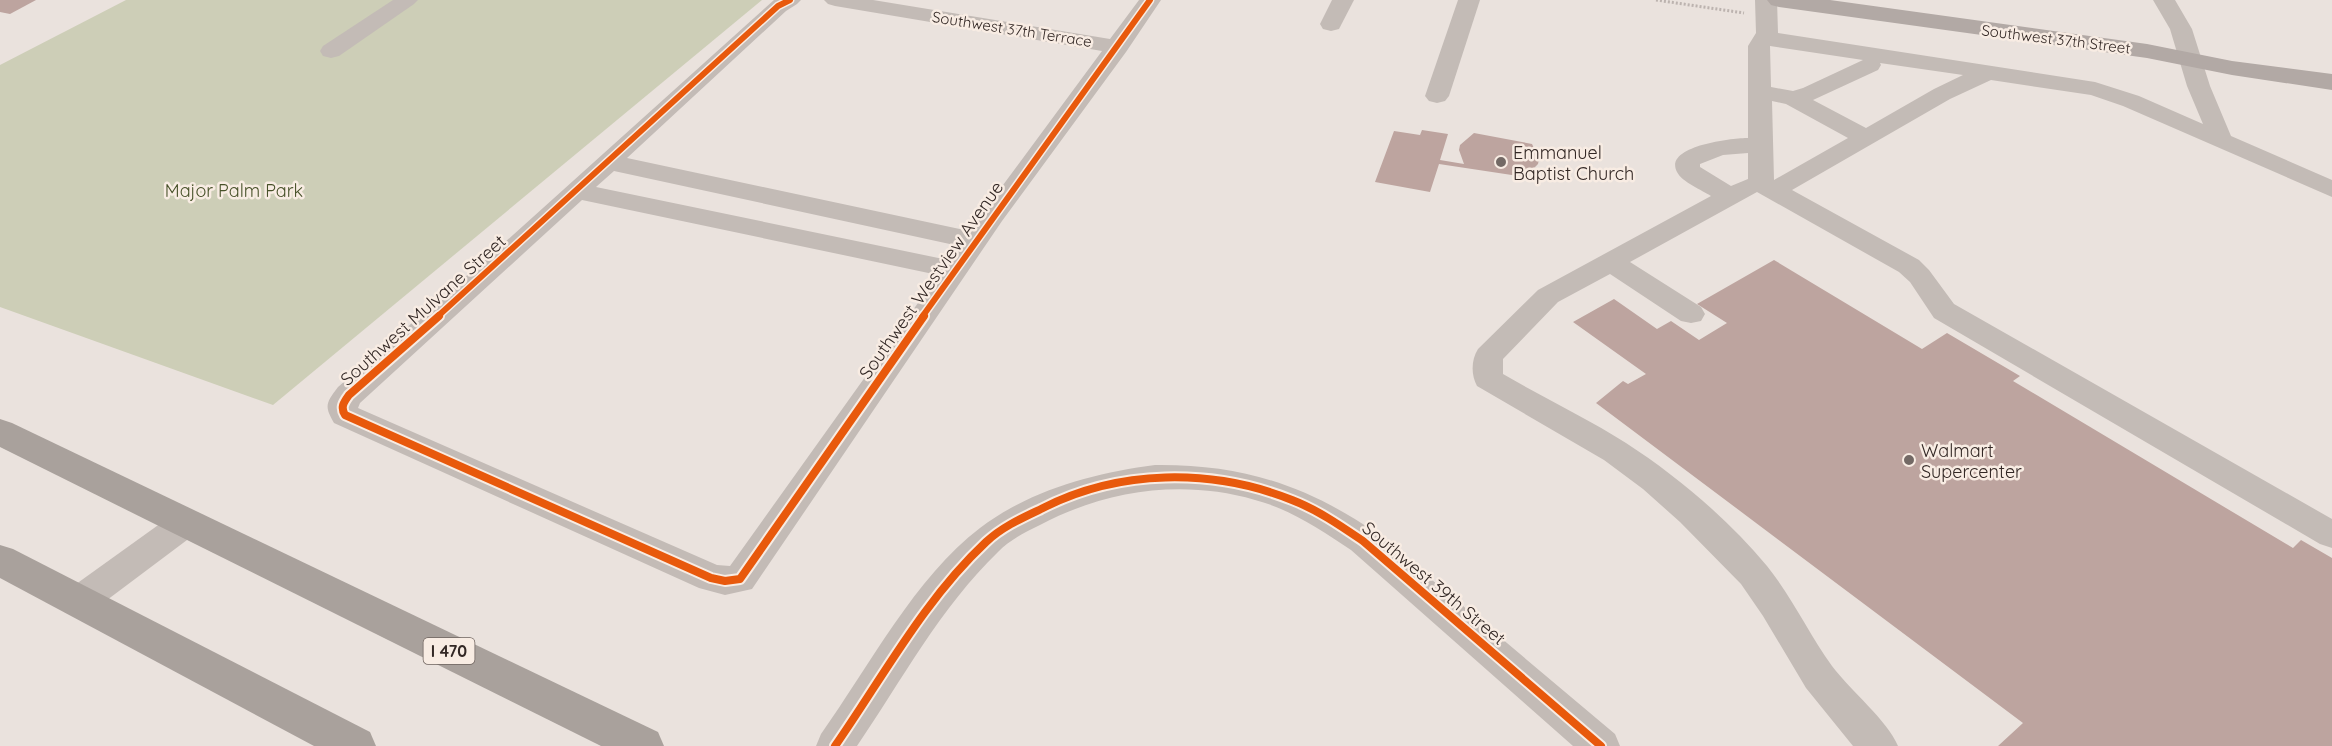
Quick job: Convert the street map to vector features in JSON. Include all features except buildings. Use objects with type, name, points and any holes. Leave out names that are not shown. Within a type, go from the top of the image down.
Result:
[{"type":"highway","name":"I 470","points":[[0,432],[643,746]]},
{"type":"highway","points":[[0,560],[355,746]]},
{"type":"highway","points":[[0,573],[78,602]]},
{"type":"main road","name":"Southwest 37th Street","points":[[1779,0],[2147,51],[2232,68],[2332,82]]},
{"type":"street","points":[[331,51],[407,0]]},
{"type":"street","name":"Southwest Mulvane Street","points":[[740,579],[725,581],[711,578],[345,415],[342,410],[349,394],[577,191],[778,6],[790,0]]},
{"type":"street","name":"Southwest Westview Avenue","points":[[740,579],[955,270],[1150,0]]},
{"type":"street","points":[[1331,24],[1343,0]]},
{"type":"street","points":[[1437,96],[1468,0]]},
{"type":"street","points":[[1766,0],[1767,33],[1759,46],[1759,92],[1761,147],[1768,187]]},
{"type":"street","points":[[2164,0],[2176,16],[2187,41],[2196,79],[2220,140]]},
{"type":"street","name":"Southwest 37th Terrace","points":[[850,1],[910,6],[1118,47]]},
{"type":"street","points":[[1764,38],[1862,58],[1989,72],[2095,89],[2164,115],[2332,189]]},
{"type":"street","points":[[1862,58],[1925,87]]},
{"type":"street","points":[[1793,98],[1811,93],[1862,58]]},
{"type":"street","points":[[1879,746],[1841,707],[1803,652],[1779,610],[1745,565],[1660,485],[1596,439],[1538,409],[1488,379],[1488,356],[1548,296],[1730,197],[1768,187],[1865,137],[1925,87],[1989,72]]},
{"type":"street","points":[[1759,92],[1793,98],[1865,137]]},
{"type":"street","points":[[2164,115],[2195,111],[2207,104]]},
{"type":"street","points":[[1730,197],[1688,170],[1687,160],[1710,150],[1736,144],[1761,147]]},
{"type":"street","points":[[609,162],[976,241]]},
{"type":"street","points":[[1768,187],[1909,266],[1925,281],[1936,303],[1951,316],[2332,535]]},
{"type":"street","points":[[577,191],[955,270]]},
{"type":"street","points":[[1612,262],[1691,314]]},
{"type":"street","name":"Southwest 39th Street","points":[[835,746],[938,594],[986,541],[1039,508],[1066,496],[1107,484],[1147,478],[1190,477],[1253,486],[1292,499],[1329,518],[1364,541],[1601,746]]},
{"type":"street","points":[[78,602],[187,522]]},
{"type":"green space","name":"Major Palm Park","points":[[126,0],[762,0],[273,405],[0,307],[0,65]]},
{"type":"cycle path","points":[[790,0],[778,6],[504,258],[349,395],[343,403],[342,410],[345,415],[711,578],[725,581],[740,579],[993,216],[1150,0]]},
{"type":"cycle path","points":[[835,746],[924,613],[964,563],[991,538],[1003,529],[1052,503],[1085,491],[1120,482],[1190,477],[1260,488],[1293,500],[1363,541],[1601,746]]},
{"type":"place","name":"Emmanuel Baptist Church","points":[[1501,162]]},
{"type":"place","name":"Walmart Supercenter","points":[[1909,460]]}]
